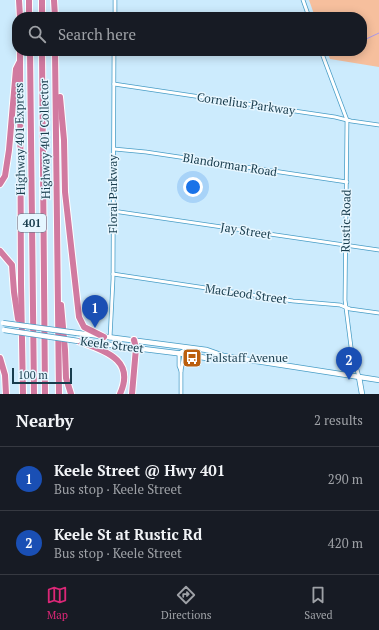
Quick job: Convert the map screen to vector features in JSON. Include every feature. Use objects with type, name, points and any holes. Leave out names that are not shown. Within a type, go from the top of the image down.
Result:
[{"type":"highway","points":[[19,0],[20,12]]},
{"type":"highway","points":[[29,0],[29,12]]},
{"type":"highway","points":[[42,0],[42,12]]},
{"type":"highway","points":[[54,0],[55,12]]},
{"type":"highway","name":"Highway 401 Collector","points":[[20,56],[23,394]]},
{"type":"highway","name":"Highway 401 Express","points":[[30,56],[34,394]]},
{"type":"highway","name":"Highway 401 Express","points":[[42,56],[45,394]]},
{"type":"highway","points":[[55,56],[64,140],[65,192],[79,317],[84,327],[107,337]]},
{"type":"highway","name":"Highway 401 Collector","points":[[55,56],[59,394]]},
{"type":"highway","points":[[0,184],[5,176],[9,150],[16,69],[20,60]]},
{"type":"highway","points":[[0,251],[12,265],[14,292],[22,338]]},
{"type":"highway","points":[[58,260],[66,378],[71,394]]},
{"type":"highway","points":[[132,394],[136,348],[134,340]]},
{"type":"highway","points":[[78,341],[105,351],[117,359],[123,369],[124,378],[120,394]]},
{"type":"highway","points":[[0,358],[5,375],[6,394]]},
{"type":"main road","name":"Keele Street","points":[[1,322],[207,350],[224,356],[379,380]]},
{"type":"main road","name":"Keele Street","points":[[2,330],[78,341],[182,353],[206,358],[224,356]]},
{"type":"main road","name":"Rustic Road","points":[[359,377],[362,394]]},
{"type":"street","points":[[115,0],[115,12]]},
{"type":"street","points":[[303,0],[307,12]]},
{"type":"street","name":"Floral Parkway","points":[[107,337],[113,274],[114,56]]},
{"type":"street","name":"Rustic Road","points":[[323,56],[347,120],[345,246],[346,306],[351,347],[359,377]]},
{"type":"street","name":"Cornelius Parkway","points":[[114,84],[379,125]]},
{"type":"street","name":"Blandorman Road","points":[[114,149],[154,153],[347,182]]},
{"type":"street","name":"Jay Street","points":[[114,211],[379,250]]},
{"type":"street","name":"MacLeod Street","points":[[113,274],[279,299],[346,306],[350,309],[379,313]]},
{"type":"street","points":[[181,394],[181,370],[179,366],[182,353],[189,348]]},
{"type":"shaded area","points":[[309,0],[379,0],[379,67],[330,59],[329,56],[367,56],[367,12],[313,12]]},
{"type":"waterway","points":[[367,39],[379,33]]},
{"type":"place","name":"Keele Street @ Hwy 401","points":[[95,328]]},
{"type":"place","name":"Falstaff Avenue","points":[[192,358]]},
{"type":"place","name":"Keele St at Rustic Rd","points":[[349,380]]}]
